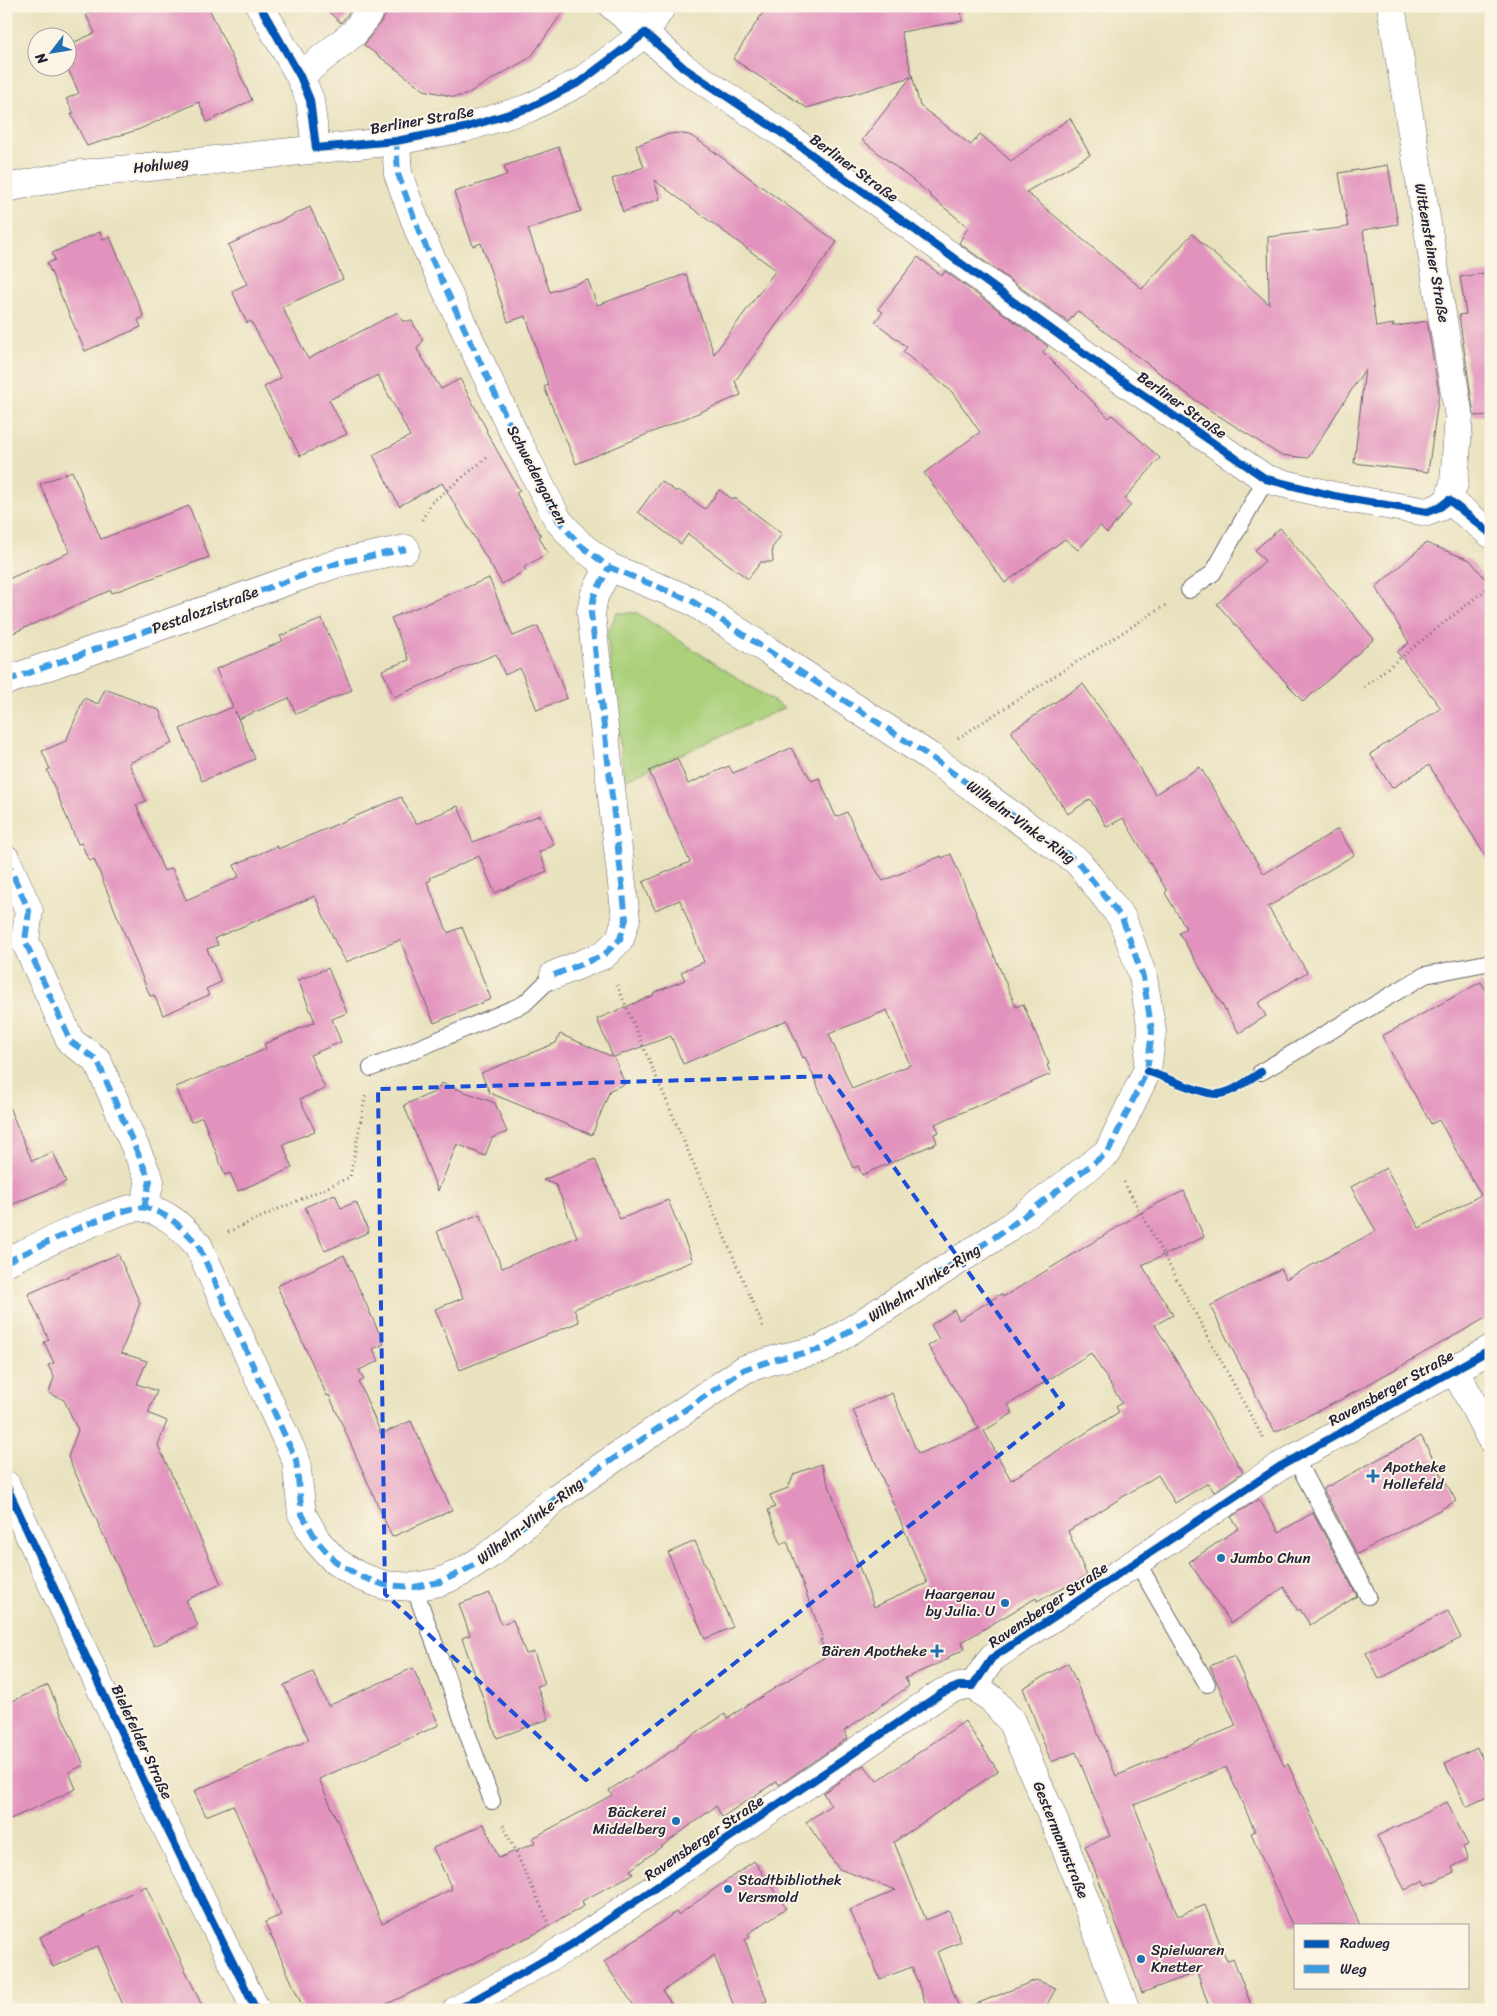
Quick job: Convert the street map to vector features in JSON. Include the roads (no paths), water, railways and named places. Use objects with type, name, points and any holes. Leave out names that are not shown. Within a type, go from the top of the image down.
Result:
[{"type":"street","points":[[260,6],[300,76],[310,100],[316,148]]},
{"type":"street","points":[[300,76],[354,33],[373,6]]},
{"type":"street","points":[[613,6],[645,33],[662,6]]},
{"type":"street","name":"Wittensteiner Straße","points":[[1391,6],[1460,417],[1454,483],[1449,500]]},
{"type":"street","name":"Berliner Straße","points":[[316,148],[396,141],[464,128],[529,108],[580,82],[645,33],[684,68],[790,138],[1107,370],[1266,479],[1334,496],[1427,512],[1440,507],[1449,500]]},
{"type":"street","name":"Schwedengarten","points":[[396,141],[398,174],[420,234],[515,436],[558,520],[580,545],[609,567]]},
{"type":"street","name":"Hohlweg","points":[[6,188],[72,175],[316,148]]},
{"type":"street","points":[[1449,500],[1491,534]]},
{"type":"street","name":"Pestalozzistraße","points":[[6,681],[338,563],[406,549]]},
{"type":"street","points":[[554,975],[604,955],[620,939],[626,919],[591,614],[594,596],[609,567]]},
{"type":"street","name":"Wilhelm-Vinke-Ring","points":[[144,1207],[175,1221],[198,1246],[296,1460],[302,1514],[318,1541],[335,1562],[358,1576],[384,1585],[414,1587],[440,1582],[464,1571],[490,1555],[556,1498],[745,1369],[776,1359],[822,1349],[1007,1229],[1108,1152],[1147,1071],[1152,1031],[1143,977],[1122,918],[1078,862],[929,756],[692,601],[609,567]]},
{"type":"street","points":[[6,859],[29,910],[25,940],[71,1042],[97,1060],[150,1181],[144,1207],[106,1216],[6,1262]]},
{"type":"street","name":"Ravensberger Straße","points":[[457,2010],[565,1948],[942,1693],[959,1686],[974,1686],[992,1658],[1287,1462],[1491,1349]]},
{"type":"street","points":[[1454,1368],[1491,1439]]},
{"type":"street","name":"Bielefelder Straße","points":[[6,1485],[150,1794],[256,2010]]},
{"type":"street","name":"Gestermannstraße","points":[[974,1686],[992,1699],[1011,1721],[1067,1851],[1126,2010]]},
{"type":"lane","points":[[1189,590],[1213,573],[1266,479]]},
{"type":"lane","points":[[1261,1072],[1425,974],[1491,962]]},
{"type":"lane","points":[[371,1068],[524,1004],[554,975]]},
{"type":"lane","points":[[1287,1462],[1368,1596]]},
{"type":"lane","points":[[1137,1562],[1207,1684]]},
{"type":"lane","points":[[414,1587],[492,1801]]},
{"type":"place","name":"Apotheke Hollefeld","points":[[1373,1476]]},
{"type":"place","name":"Jumbo Chun","points":[[1221,1558]]},
{"type":"place","name":"Haargenau by Julia. U","points":[[1005,1603]]},
{"type":"place","name":"Bären Apotheke","points":[[937,1651]]},
{"type":"place","name":"Bäckerei Middelberg","points":[[676,1821]]},
{"type":"place","name":"Stadtbibliothek Versmold","points":[[728,1889]]},
{"type":"place","name":"Spielwaren Knetter","points":[[1141,1959]]}]
